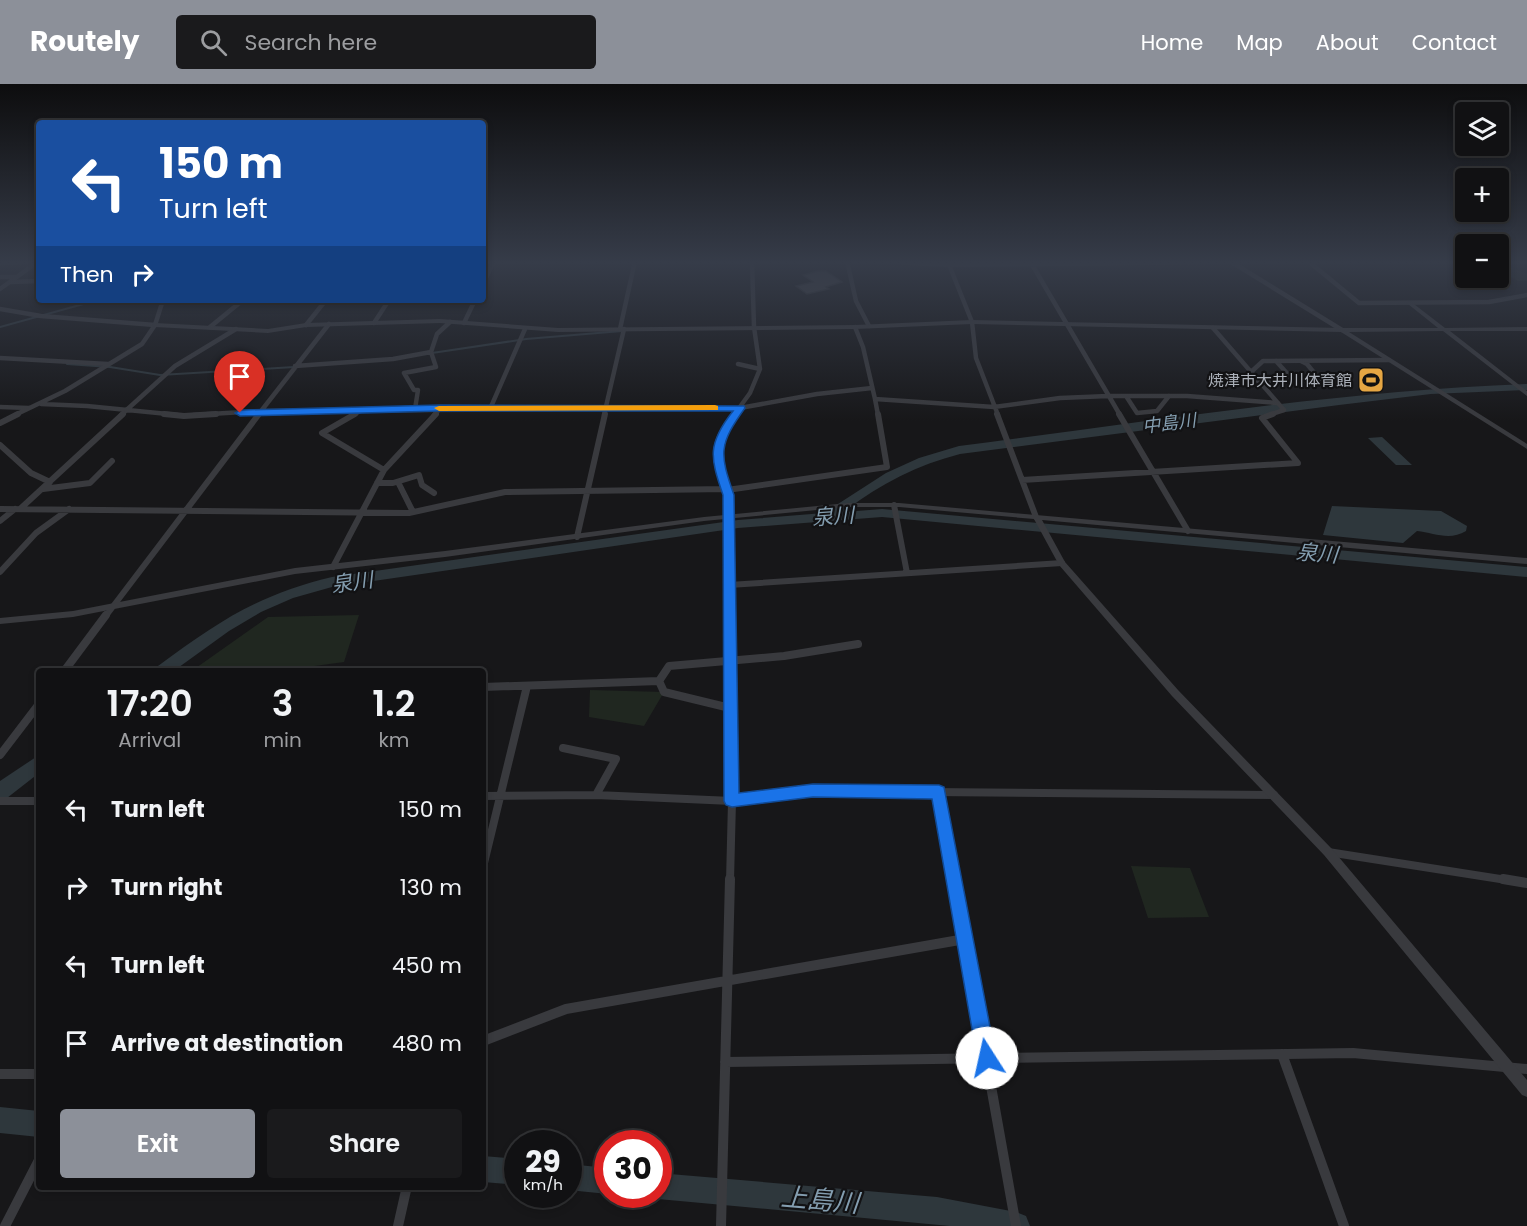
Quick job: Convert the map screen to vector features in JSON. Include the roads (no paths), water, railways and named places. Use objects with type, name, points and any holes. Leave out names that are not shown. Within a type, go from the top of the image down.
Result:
[{"type":"street","points":[[30,314],[155,325],[268,331],[306,325],[450,322],[525,329],[623,330],[855,327],[972,322],[1342,330],[1527,329]]},
{"type":"street","points":[[0,423],[40,404],[142,344],[155,325],[159,314]]},
{"type":"street","points":[[210,327],[226,314]]},
{"type":"street","points":[[306,325],[315,314]]},
{"type":"street","points":[[374,323],[380,314]]},
{"type":"street","points":[[464,323],[468,314]]},
{"type":"street","points":[[577,537],[626,314]]},
{"type":"street","points":[[721,1226],[732,801],[729,517],[727,489],[721,474],[719,441],[724,429],[750,393],[760,369],[754,314]]},
{"type":"street","points":[[863,314],[869,326]]},
{"type":"street","points":[[969,314],[972,322],[976,358],[1008,448],[1036,518],[1062,563],[1175,693],[1329,852],[1527,1090]]},
{"type":"street","points":[[1062,314],[1188,531]]},
{"type":"street","points":[[1316,314],[1527,447]]},
{"type":"street","points":[[1425,314],[1526,393]]},
{"type":"street","points":[[415,409],[418,390],[414,390],[404,373],[436,367],[431,353],[437,334],[450,322]]},
{"type":"street","points":[[66,668],[329,324]]},
{"type":"street","points":[[0,509],[413,512],[505,492],[587,493],[727,489],[887,467],[875,399],[863,347],[855,327]]},
{"type":"street","points":[[1022,480],[1298,463],[1262,418],[1284,410],[1213,328]]},
{"type":"street","points":[[0,521],[50,482],[169,373],[185,360],[236,329]]},
{"type":"street","points":[[490,409],[518,340],[525,329]]},
{"type":"street","points":[[294,367],[393,359],[431,353]]},
{"type":"street","points":[[0,360],[110,364]]},
{"type":"street","points":[[0,360],[82,368]]},
{"type":"street","points":[[1251,372],[1263,361],[1389,360]]},
{"type":"street","points":[[1276,361],[1293,380]]},
{"type":"street","points":[[1300,361],[1307,364],[1320,380]]},
{"type":"street","points":[[738,364],[760,369]]},
{"type":"street","points":[[1258,381],[1332,380]]},
{"type":"street","points":[[40,404],[184,416],[261,411],[441,408],[740,408],[817,394],[872,388]]},
{"type":"street","points":[[875,399],[994,407],[1060,398],[1108,396],[1169,396],[1278,403]]},
{"type":"street","points":[[1126,396],[1137,413],[1157,411],[1169,396]]},
{"type":"street","points":[[0,407],[30,409]]},
{"type":"street","points":[[333,567],[384,470],[441,408]]},
{"type":"street","points":[[363,410],[322,433],[384,470]]},
{"type":"street","points":[[0,446],[31,473],[50,482]]},
{"type":"street","points":[[42,489],[90,483],[112,460]]},
{"type":"street","points":[[377,483],[398,482],[419,475],[422,485],[434,493]]},
{"type":"street","points":[[398,482],[413,512]]},
{"type":"street","points":[[0,621],[73,614],[295,571],[729,517],[848,505],[894,505],[1527,561]]},
{"type":"street","points":[[894,505],[907,573]]},
{"type":"street","points":[[0,571],[36,533],[69,510]]},
{"type":"street","points":[[729,585],[1062,563]]},
{"type":"street","points":[[660,681],[669,666],[784,656],[858,644]]},
{"type":"street","points":[[486,687],[660,681]]},
{"type":"street","points":[[660,681],[664,692],[730,708]]},
{"type":"street","points":[[486,854],[527,686]]},
{"type":"street","points":[[0,755],[36,708]]},
{"type":"street","points":[[563,748],[616,759],[596,795]]},
{"type":"street","points":[[486,796],[596,795],[732,801],[813,791],[1274,795]]},
{"type":"street","points":[[939,792],[1016,1221]]},
{"type":"street","points":[[0,808],[5,801],[36,801]]},
{"type":"street","points":[[1329,852],[1527,884]]},
{"type":"street","points":[[486,1040],[566,1009],[965,939]]},
{"type":"street","points":[[725,1062],[1353,1053],[1527,1069]]},
{"type":"street","points":[[1282,1054],[1344,1226]]},
{"type":"street","points":[[0,1074],[36,1074]]},
{"type":"street","points":[[6,1226],[36,1166]]},
{"type":"street","points":[[398,1226],[406,1190]]},
{"type":"waterway","points":[[0,327],[46,314]]},
{"type":"waterway","points":[[432,353],[526,339],[622,331]]},
{"type":"waterway","points":[[67,364],[110,367],[160,375],[294,367]]},
{"type":"waterway","name":"中島川","points":[[829,516],[890,476],[924,461],[959,450],[1339,401],[1431,391],[1527,387]]},
{"type":"waterway","name":"中島川","points":[[167,668],[213,634],[255,608],[287,595],[332,582],[738,524],[882,513],[1527,572]]},
{"type":"waterway","name":"泉川","points":[[0,792],[36,765]]},
{"type":"waterway","name":"上島川","points":[[0,1120],[36,1124]]},
{"type":"waterway","name":"上島川","points":[[486,1169],[504,1171]]},
{"type":"waterway","name":"上島川","points":[[582,1178],[594,1180]]},
{"type":"waterway","name":"上島川","points":[[672,1187],[937,1210],[1016,1226]]},
{"type":"place","name":"焼津市大井川体育館","points":[[1371,380]]}]
